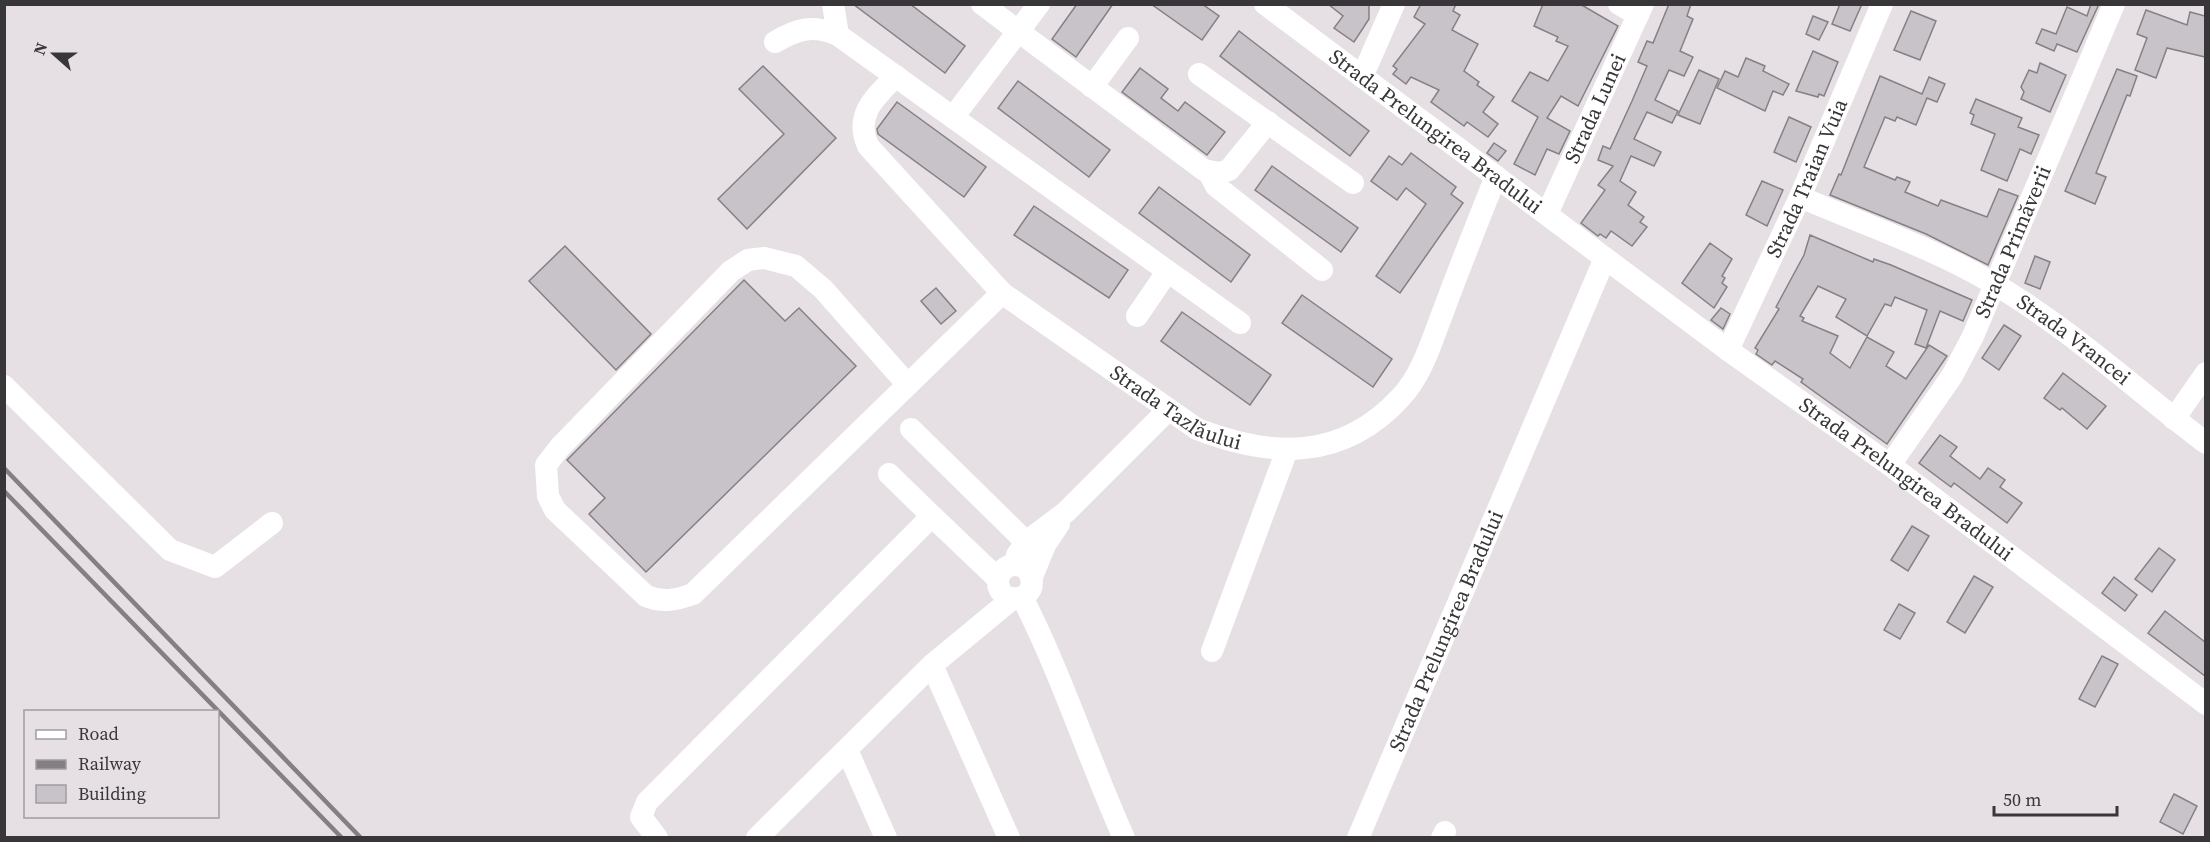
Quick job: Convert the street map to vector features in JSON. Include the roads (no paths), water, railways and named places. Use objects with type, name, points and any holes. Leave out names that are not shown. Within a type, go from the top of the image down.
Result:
[{"type":"street","points":[[832,32],[833,4]]},
{"type":"street","points":[[982,4],[1018,33],[1208,171],[1219,173],[1229,170],[1268,122]]},
{"type":"street","points":[[954,116],[1039,4]]},
{"type":"street","name":"Strada Prelungirea Bradului","points":[[1265,4],[1728,350],[1890,465],[2205,704]]},
{"type":"street","points":[[1362,77],[1394,4]]},
{"type":"street","name":"Strada Traian Vuia","points":[[1728,350],[1800,197],[1882,4]]},
{"type":"street","name":"Strada Primăverii","points":[[1890,465],[1952,376],[1973,336],[2114,4]]},
{"type":"street","name":"Strada Lunei","points":[[1547,214],[1633,8]]},
{"type":"street","points":[[775,42],[796,30],[832,32],[954,116],[1240,323]]},
{"type":"street","points":[[1092,87],[1128,38]]},
{"type":"street","points":[[1199,74],[1353,183]]},
{"type":"street","name":"Strada Tazlăului","points":[[896,76],[873,99],[862,120],[862,133],[868,146],[1002,293],[1197,429],[1232,443],[1260,449],[1287,450],[1335,441],[1367,427],[1402,396],[1422,363],[1496,176]]},
{"type":"street","points":[[1208,171],[1216,186],[1322,270]]},
{"type":"street","name":"Strada Vrancei","points":[[1800,197],[1963,266],[1994,283],[2102,361],[2205,443]]},
{"type":"street","points":[[908,385],[823,289],[796,266],[764,258],[748,260],[731,272],[560,447],[546,465],[548,496],[555,510],[646,596],[657,601],[674,601],[693,594],[908,385],[1002,293]]},
{"type":"street","name":"Strada Prelungirea Bradului","points":[[1358,837],[1605,258]]},
{"type":"street","points":[[1137,316],[1167,272]]},
{"type":"street","points":[[2174,419],[2205,373]]},
{"type":"street","points":[[4,386],[170,550],[215,567],[272,523]]},
{"type":"street","points":[[1012,582],[1017,555],[1026,542],[1066,512],[1167,410]]},
{"type":"street","points":[[911,429],[1026,542]]},
{"type":"street","points":[[1212,651],[1287,450]]},
{"type":"street","points":[[889,474],[971,551],[1012,582],[1043,639],[1093,768],[1124,837]]},
{"type":"street","points":[[757,837],[932,665],[978,626],[1012,582],[1046,545],[1066,512]]},
{"type":"street","points":[[657,837],[641,817],[647,802],[932,516]]},
{"type":"street","points":[[932,665],[1009,837]]},
{"type":"street","points":[[847,750],[885,837]]},
{"type":"railway","points":[[4,468],[361,838]]},
{"type":"railway","points":[[4,491],[217,710]]},
{"type":"railway","points":[[219,712],[342,838]]}]
